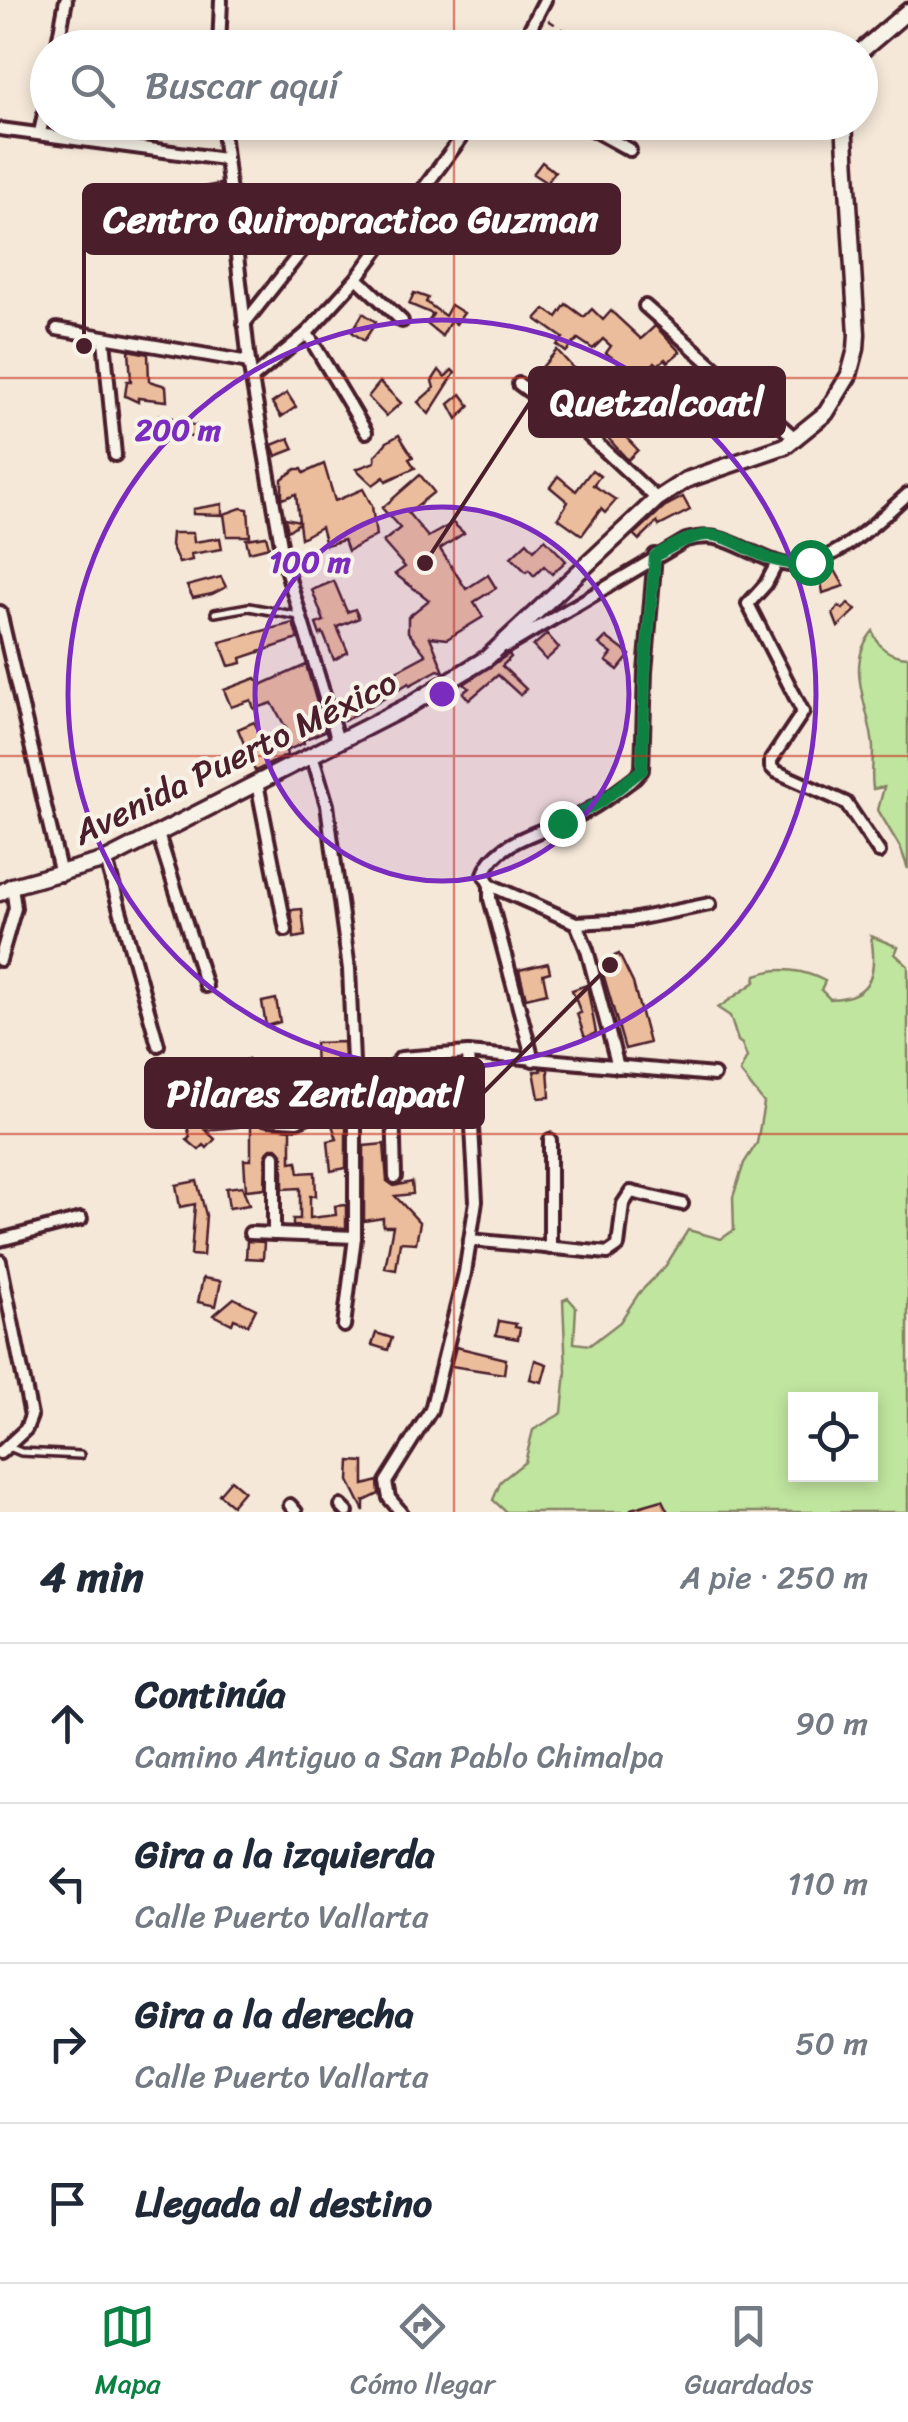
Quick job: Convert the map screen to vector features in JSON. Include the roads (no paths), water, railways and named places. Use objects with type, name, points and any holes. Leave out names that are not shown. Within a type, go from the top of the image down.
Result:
[{"type":"main road","points":[[878,37],[908,11]]},
{"type":"main road","name":"Avenida Puerto México","points":[[4,888],[106,860],[408,706],[487,658],[657,499],[686,480],[771,453],[796,439],[834,402],[849,375],[856,350],[846,140]]},
{"type":"street","points":[[60,30],[66,0]]},
{"type":"street","points":[[219,30],[221,0]]},
{"type":"street","points":[[530,30],[544,0]]},
{"type":"street","points":[[0,129],[30,131]]},
{"type":"street","points":[[93,140],[224,160]]},
{"type":"street","points":[[223,140],[249,362],[284,562],[338,741]]},
{"type":"street","points":[[252,379],[307,333],[357,278],[460,140]]},
{"type":"street","points":[[612,140],[630,150]]},
{"type":"street","points":[[244,324],[330,215]]},
{"type":"street","points":[[357,278],[402,320]]},
{"type":"street","points":[[644,306],[796,439]]},
{"type":"street","points":[[57,329],[249,362]]},
{"type":"street","points":[[307,333],[366,432]]},
{"type":"street","points":[[104,339],[115,455]]},
{"type":"street","points":[[518,384],[586,434],[657,499]]},
{"type":"street","points":[[487,658],[686,540],[710,534],[777,563],[798,565],[828,556],[908,494]]},
{"type":"street","points":[[533,1060],[484,874],[498,854],[578,816],[642,770],[655,556]]},
{"type":"street","points":[[777,563],[766,584],[748,604],[803,712],[771,767],[846,802],[879,852]]},
{"type":"street","points":[[0,612],[61,875]]},
{"type":"street","points":[[312,755],[327,805],[349,969],[355,1113],[344,1326]]},
{"type":"street","points":[[257,783],[286,930]]},
{"type":"street","points":[[158,834],[206,986]]},
{"type":"street","points":[[106,860],[158,1045]]},
{"type":"street","points":[[490,885],[576,923],[631,920],[710,904]]},
{"type":"street","points":[[0,960],[15,908],[4,888]]},
{"type":"street","points":[[576,923],[618,1067]]},
{"type":"street","points":[[401,1512],[389,1498],[386,1482],[434,1399],[456,1316],[476,1201],[468,1054]]},
{"type":"street","points":[[396,1176],[392,1069],[396,1061],[409,1056],[468,1054],[714,1075]]},
{"type":"street","points":[[267,1119],[296,1121],[313,1114],[394,1107]]},
{"type":"street","points":[[550,1140],[550,1248]]},
{"type":"street","points":[[274,1156],[274,1234]]},
{"type":"street","points":[[470,1240],[612,1252],[618,1246],[623,1204],[631,1192],[682,1204]]},
{"type":"street","points":[[0,1240],[81,1219]]},
{"type":"street","points":[[250,1233],[349,1238]]},
{"type":"street","points":[[0,1261],[31,1416],[26,1428],[4,1450]]},
{"type":"lane","points":[[214,613],[249,607],[299,616]]},
{"type":"lane","points":[[4,1450],[80,1454]]},
{"type":"place","name":"Centro Quiropractico Guzman","points":[[84,346]]},
{"type":"place","name":"Quetzalcoatl","points":[[425,563]]},
{"type":"place","name":"Pilares Zentlapatl","points":[[610,965]]}]
